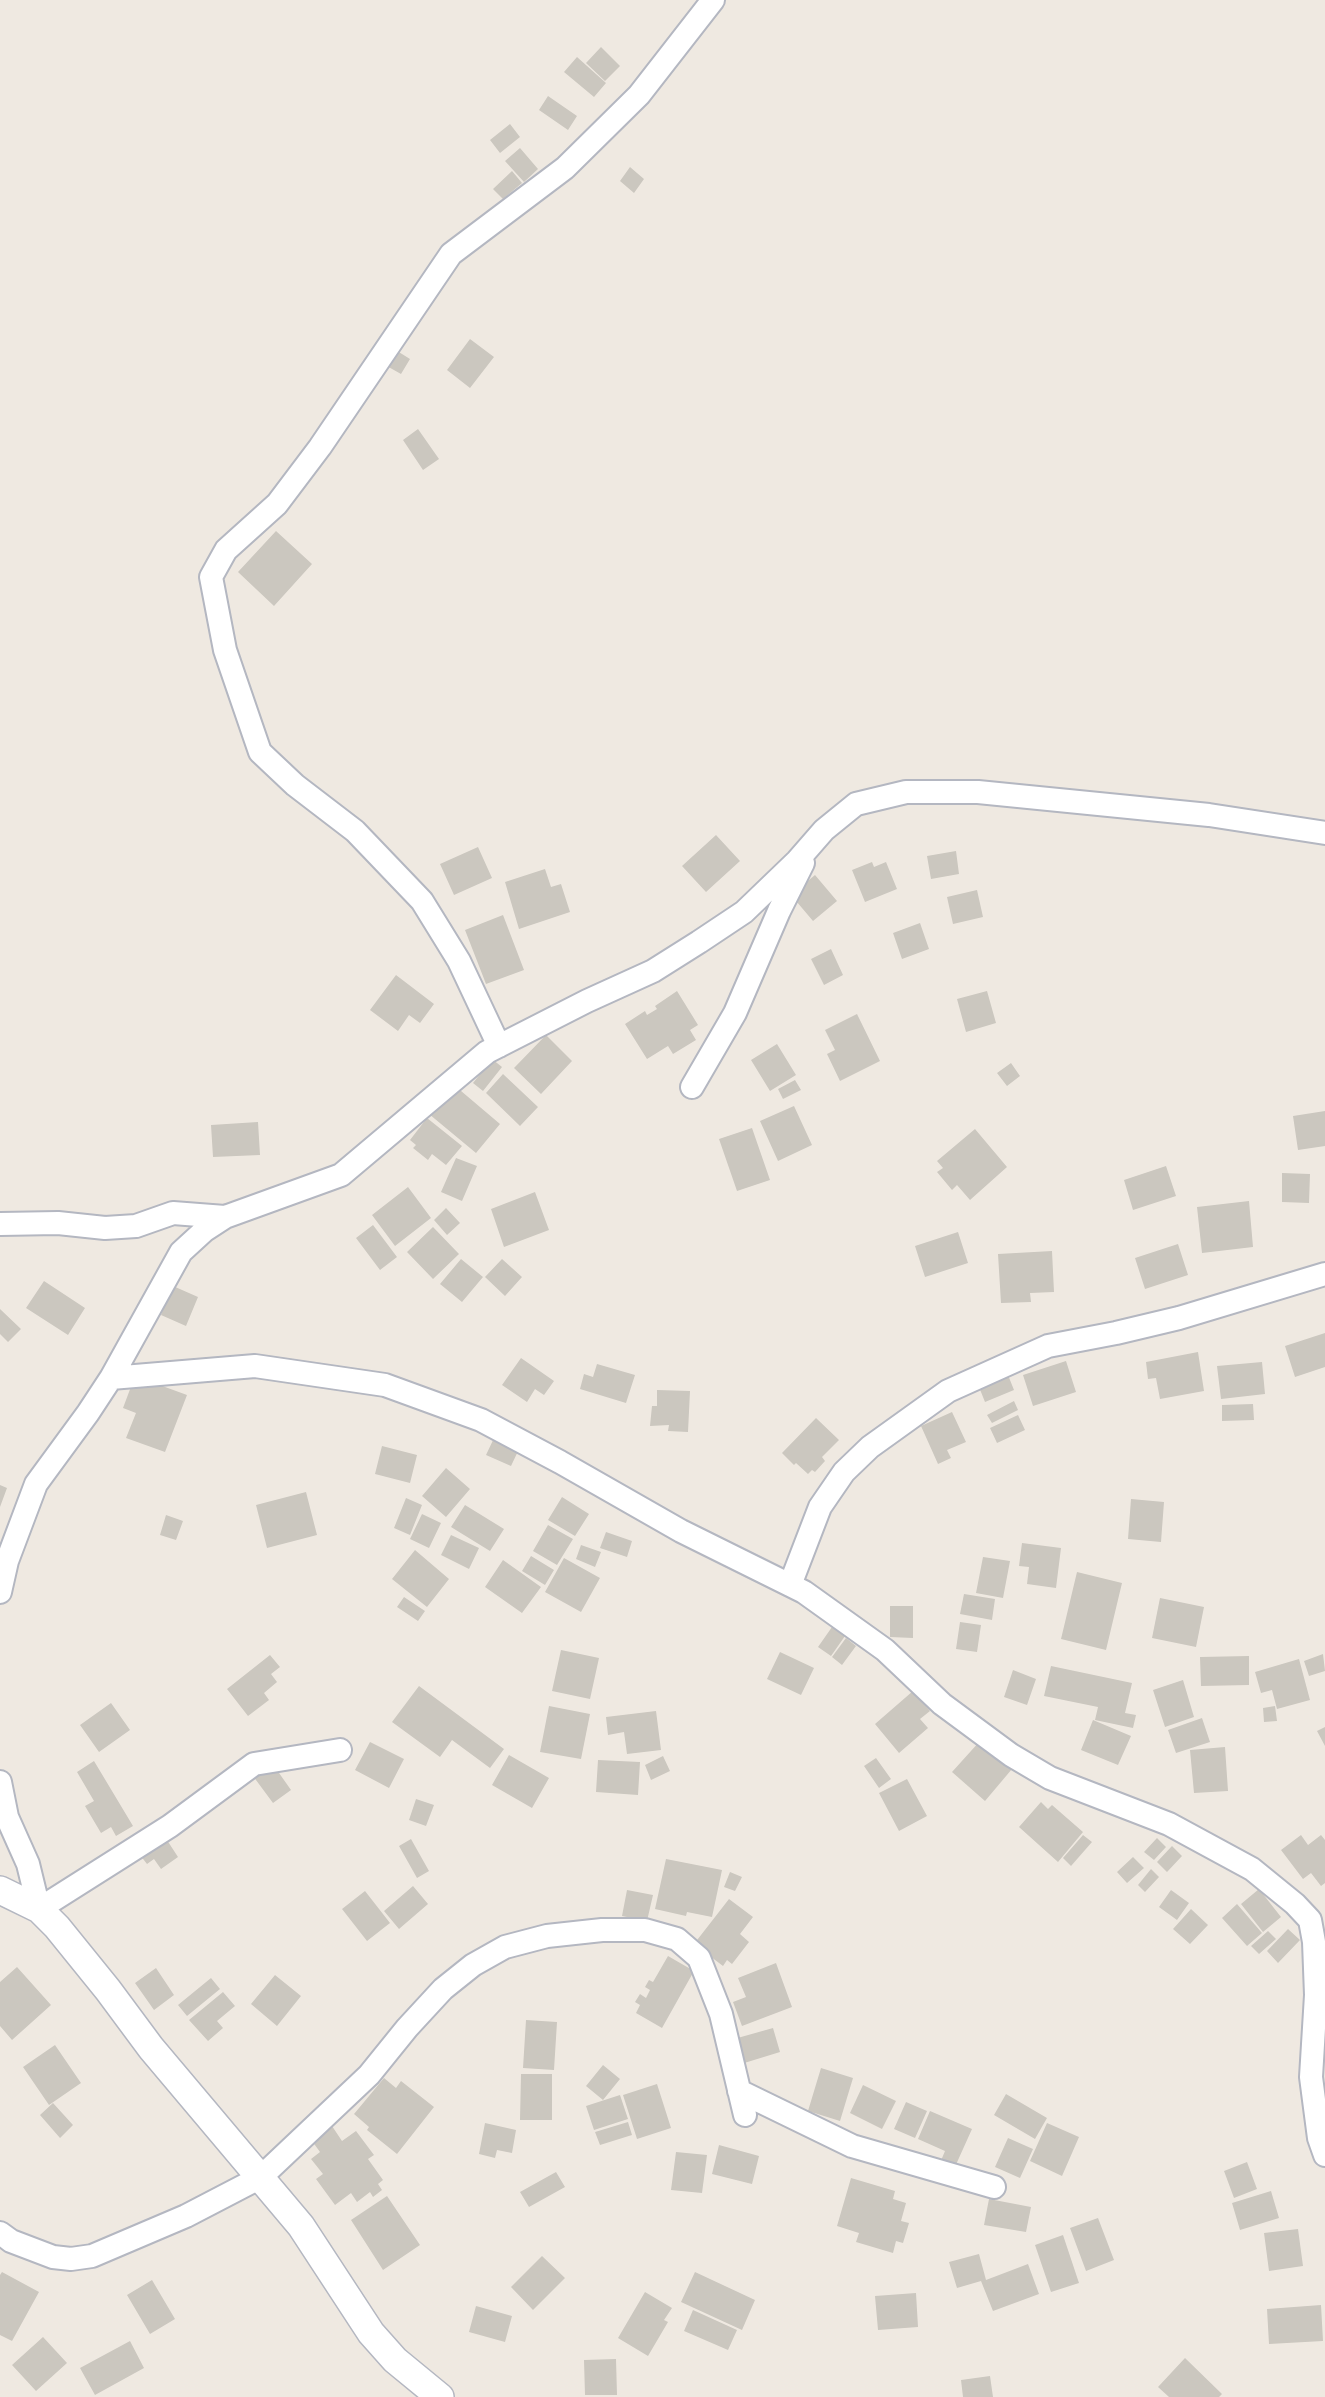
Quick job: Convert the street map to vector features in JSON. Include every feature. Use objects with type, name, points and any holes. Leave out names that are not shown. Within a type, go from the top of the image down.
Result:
[{"type":"street","points":[[499,1046],[459,961],[422,901],[355,831],[295,785],[260,752],[225,650],[211,577],[226,550],[277,504],[298,476],[451,254],[565,168],[639,95],[713,0]]},
{"type":"street","points":[[0,1592],[7,1561],[36,1484],[111,1378],[181,1252],[205,1230],[225,1217],[341,1175],[487,1052],[587,1001],[653,971],[699,942],[744,912],[798,861],[824,830],[856,804],[906,792],[978,792],[1209,815],[1325,833]]},
{"type":"street","points":[[692,1087],[735,1013],[779,911],[814,841]]},
{"type":"street","points":[[0,1224],[58,1223],[105,1228],[136,1226],[173,1213],[225,1217]]},
{"type":"street","points":[[790,1585],[820,1507],[844,1472],[870,1447],[948,1391],[1048,1346],[1179,1318],[1325,1274]]},
{"type":"street","points":[[111,1378],[255,1366],[385,1385],[481,1420],[681,1531],[804,1592],[885,1650],[942,1704],[1011,1755],[1050,1778],[1169,1824],[1212,1845],[1252,1869],[1295,1904],[1318,1919],[1314,1942],[1316,1995],[1311,2077],[1319,2138],[1325,2155]]},
{"type":"street","points":[[39,1909],[170,1826],[254,1764],[340,1750]]},
{"type":"street","points":[[0,1782],[7,1817],[28,1863],[39,1909]]},
{"type":"street","points":[[0,1890],[39,1909],[82,1958],[151,2048],[302,2226],[371,2333],[395,2360],[440,2397]]},
{"type":"street","points":[[0,2233],[11,2241],[53,2257],[71,2259],[92,2256],[186,2216],[261,2176],[369,2075],[407,2028],[443,1989],[473,1965],[505,1947],[547,1936],[602,1930],[645,1930],[677,1940],[699,1958],[721,2014],[745,2115]]},
{"type":"street","points":[[739,2091],[852,2146],[994,2187]]},
{"type":"building","points":[[601,47],[620,66],[605,81],[586,63]]},
{"type":"building","points":[[577,57],[606,83],[594,97],[564,72]]},
{"type":"building","points":[[548,96],[577,116],[568,130],[539,110]]},
{"type":"building","points":[[510,124],[520,137],[500,153],[490,140]]},
{"type":"building","points":[[520,148],[538,169],[524,182],[505,161]]},
{"type":"building","points":[[630,167],[644,179],[634,193],[620,181]]},
{"type":"building","points":[[512,171],[522,183],[503,199],[493,189]]},
{"type":"building","points":[[470,339],[494,357],[470,388],[447,370]]},
{"type":"building","points":[[394,349],[410,359],[401,374],[385,365]]},
{"type":"building","points":[[418,429],[439,459],[423,470],[403,440]]},
{"type":"building","points":[[276,531],[312,564],[274,606],[238,572]]},
{"type":"building","points":[[716,835],[740,861],[706,892],[682,866]]},
{"type":"building","points":[[478,847],[492,878],[454,895],[440,864]]},
{"type":"building","points":[[956,851],[959,874],[931,879],[927,856]]},
{"type":"building","points":[[872,862],[874,867],[886,862],[897,889],[865,902],[852,870]]},
{"type":"building","points":[[545,869],[551,887],[561,884],[570,912],[519,929],[505,882]]},
{"type":"building","points":[[815,875],[837,901],[813,921],[791,895]]},
{"type":"building","points":[[977,890],[983,917],[953,924],[947,897]]},
{"type":"building","points":[[503,915],[524,970],[486,984],[465,930]]},
{"type":"building","points":[[920,923],[929,949],[902,959],[893,933]]},
{"type":"building","points":[[831,949],[843,975],[824,985],[811,959]]},
{"type":"building","points":[[396,975],[434,1004],[420,1023],[409,1015],[398,1031],[370,1010]]},
{"type":"building","points":[[677,991],[698,1025],[690,1030],[696,1040],[673,1054],[668,1046],[647,1059],[625,1024],[645,1011],[647,1015],[657,1009],[655,1006]]},
{"type":"building","points":[[987,991],[996,1023],[966,1032],[957,999]]},
{"type":"building","points":[[857,1014],[880,1061],[840,1081],[827,1054],[835,1050],[825,1030]]},
{"type":"building","points":[[546,1035],[572,1061],[541,1094],[514,1068]]},
{"type":"building","points":[[777,1044],[796,1075],[770,1091],[751,1060]]},
{"type":"building","points":[[492,1059],[502,1067],[483,1091],[473,1083]]},
{"type":"building","points":[[1011,1063],[1020,1076],[1007,1086],[997,1073]]},
{"type":"building","points":[[503,1074],[538,1107],[520,1126],[486,1093]]},
{"type":"building","points":[[795,1080],[801,1090],[783,1099],[778,1089]]},
{"type":"building","points":[[454,1085],[500,1124],[476,1153],[429,1114]]},
{"type":"building","points":[[794,1106],[812,1145],[778,1161],[760,1121]]},
{"type":"building","points":[[1325,1111],[1325,1146],[1298,1150],[1293,1116]]},
{"type":"building","points":[[427,1118],[462,1146],[446,1165],[432,1154],[428,1160],[413,1148],[416,1145],[410,1140]]},
{"type":"building","points":[[258,1122],[260,1155],[213,1157],[211,1125]]},
{"type":"building","points":[[752,1128],[770,1180],[737,1191],[719,1139]]},
{"type":"building","points":[[975,1129],[1007,1167],[970,1200],[957,1185],[952,1190],[937,1172],[943,1168],[937,1161]]},
{"type":"building","points":[[456,1158],[477,1166],[462,1201],[441,1192]]},
{"type":"building","points":[[1166,1166],[1176,1196],[1133,1210],[1124,1180]]},
{"type":"building","points":[[1282,1173],[1310,1174],[1309,1203],[1282,1202]]},
{"type":"building","points":[[408,1187],[431,1218],[395,1246],[372,1215]]},
{"type":"building","points":[[535,1192],[549,1230],[504,1247],[491,1209]]},
{"type":"building","points":[[1249,1201],[1253,1247],[1202,1253],[1197,1207]]},
{"type":"building","points":[[446,1208],[460,1223],[447,1235],[434,1220]]},
{"type":"building","points":[[373,1225],[397,1257],[380,1270],[356,1238]]},
{"type":"building","points":[[433,1227],[459,1254],[433,1279],[407,1252]]},
{"type":"building","points":[[958,1232],[968,1263],[925,1277],[915,1246]]},
{"type":"building","points":[[1178,1244],[1188,1275],[1145,1289],[1135,1258]]},
{"type":"building","points":[[1052,1251],[1054,1292],[1030,1293],[1031,1302],[1001,1303],[998,1254]]},
{"type":"building","points":[[461,1259],[483,1277],[462,1302],[440,1284]]},
{"type":"building","points":[[502,1259],[522,1277],[505,1296],[485,1277]]},
{"type":"building","points":[[44,1281],[85,1308],[68,1335],[26,1308]]},
{"type":"building","points":[[173,1286],[198,1297],[186,1326],[161,1315]]},
{"type":"building","points":[[0,1309],[21,1329],[8,1342],[0,1334]]},
{"type":"building","points":[[1325,1333],[1325,1367],[1295,1377],[1285,1346]]},
{"type":"building","points":[[1198,1352],[1204,1391],[1160,1399],[1156,1378],[1148,1379],[1146,1362]]},
{"type":"building","points":[[521,1358],[554,1381],[544,1395],[535,1389],[527,1402],[502,1385]]},
{"type":"building","points":[[1066,1361],[1076,1392],[1033,1406],[1023,1375]]},
{"type":"building","points":[[1262,1362],[1265,1394],[1221,1399],[1217,1366]]},
{"type":"building","points":[[597,1364],[635,1375],[626,1403],[580,1389],[584,1374],[593,1377]]},
{"type":"building","points":[[1006,1370],[1014,1390],[985,1402],[977,1382]]},
{"type":"building","points":[[135,1376],[187,1395],[165,1452],[126,1438],[136,1413],[123,1408]]},
{"type":"building","points":[[657,1390],[690,1391],[688,1432],[668,1431],[669,1425],[650,1426],[652,1406],[657,1406]]},
{"type":"building","points":[[1014,1401],[1018,1410],[992,1423],[987,1415]]},
{"type":"building","points":[[1253,1404],[1254,1420],[1222,1421],[1222,1405]]},
{"type":"building","points":[[952,1412],[966,1442],[947,1450],[951,1458],[938,1464],[921,1426]]},
{"type":"building","points":[[1018,1415],[1025,1430],[997,1443],[990,1428]]},
{"type":"building","points":[[816,1418],[839,1440],[822,1457],[825,1461],[815,1472],[812,1470],[808,1474],[782,1453]]},
{"type":"building","points":[[495,1436],[520,1447],[511,1466],[486,1455]]},
{"type":"building","points":[[382,1446],[417,1455],[410,1483],[375,1474]]},
{"type":"building","points":[[446,1468],[470,1489],[446,1517],[422,1496]]},
{"type":"building","points":[[0,1485],[7,1488],[0,1507]]},
{"type":"building","points":[[306,1492],[317,1535],[267,1548],[256,1505]]},
{"type":"building","points":[[562,1497],[589,1514],[575,1536],[548,1520]]},
{"type":"building","points":[[406,1498],[422,1505],[410,1535],[394,1528]]},
{"type":"building","points":[[1131,1499],[1164,1502],[1161,1542],[1128,1539]]},
{"type":"building","points":[[465,1505],[504,1529],[490,1551],[451,1527]]},
{"type":"building","points":[[422,1514],[441,1523],[429,1548],[410,1539]]},
{"type":"building","points":[[166,1515],[183,1521],[176,1540],[160,1535]]},
{"type":"building","points":[[548,1525],[573,1539],[557,1565],[533,1551]]},
{"type":"building","points":[[606,1532],[632,1541],[627,1557],[600,1548]]},
{"type":"building","points":[[451,1535],[479,1548],[469,1569],[441,1555]]},
{"type":"building","points":[[1022,1543],[1061,1548],[1056,1588],[1027,1584],[1029,1567],[1019,1566]]},
{"type":"building","points":[[581,1545],[601,1552],[595,1567],[576,1559]]},
{"type":"building","points":[[415,1550],[449,1579],[427,1607],[392,1579]]},
{"type":"building","points":[[531,1556],[554,1570],[545,1585],[522,1571]]},
{"type":"building","points":[[983,1557],[1010,1561],[1003,1598],[976,1593]]},
{"type":"building","points":[[564,1558],[600,1578],[581,1612],[545,1592]]},
{"type":"building","points":[[503,1560],[541,1587],[522,1613],[485,1587]]},
{"type":"building","points":[[1077,1572],[1122,1583],[1106,1650],[1061,1639]]},
{"type":"building","points":[[964,1594],[995,1599],[992,1620],[960,1614]]},
{"type":"building","points":[[404,1597],[425,1611],[418,1621],[397,1607]]},
{"type":"building","points":[[1160,1598],[1204,1607],[1196,1647],[1152,1638]]},
{"type":"building","points":[[890,1606],[913,1606],[913,1638],[890,1637]]},
{"type":"building","points":[[960,1622],[981,1625],[977,1652],[956,1649]]},
{"type":"building","points":[[832,1627],[845,1636],[831,1656],[818,1647]]},
{"type":"building","points":[[846,1638],[856,1646],[842,1665],[832,1657]]},
{"type":"building","points":[[561,1650],[599,1658],[590,1699],[552,1691]]},
{"type":"building","points":[[780,1652],[814,1668],[801,1695],[767,1679]]},
{"type":"building","points":[[1323,1654],[1325,1671],[1309,1676],[1304,1661]]},
{"type":"building","points":[[270,1655],[280,1667],[271,1674],[277,1682],[264,1693],[269,1700],[248,1716],[227,1689]]},
{"type":"building","points":[[1249,1656],[1249,1685],[1201,1686],[1200,1657]]},
{"type":"building","points":[[1299,1659],[1310,1700],[1277,1709],[1272,1690],[1261,1693],[1255,1672]]},
{"type":"building","points":[[1051,1666],[1132,1683],[1125,1713],[1136,1715],[1133,1728],[1095,1720],[1098,1707],[1044,1696]]},
{"type":"building","points":[[1013,1670],[1036,1679],[1027,1705],[1004,1697]]},
{"type":"building","points":[[1183,1680],[1194,1717],[1165,1727],[1153,1690]]},
{"type":"building","points":[[419,1686],[504,1749],[490,1768],[452,1740],[440,1757],[392,1722]]},
{"type":"building","points":[[913,1691],[930,1711],[920,1719],[928,1728],[899,1753],[875,1724]]},
{"type":"building","points":[[111,1703],[130,1730],[99,1752],[80,1725]]},
{"type":"building","points":[[549,1706],[590,1714],[581,1759],[540,1752]]},
{"type":"building","points":[[1275,1706],[1277,1721],[1264,1722],[1263,1708]]},
{"type":"building","points":[[656,1711],[661,1750],[627,1754],[624,1732],[608,1735],[606,1717]]},
{"type":"building","points":[[1202,1718],[1210,1742],[1176,1753],[1168,1730]]},
{"type":"building","points":[[1093,1720],[1131,1736],[1118,1765],[1081,1750]]},
{"type":"building","points":[[1325,1727],[1325,1746],[1317,1731]]},
{"type":"building","points":[[980,1741],[1012,1769],[985,1801],[952,1772]]},
{"type":"building","points":[[370,1742],[404,1759],[389,1788],[355,1770]]},
{"type":"building","points":[[1225,1747],[1228,1791],[1194,1793],[1190,1750]]},
{"type":"building","points":[[509,1755],[549,1778],[532,1808],[492,1785]]},
{"type":"building","points":[[663,1756],[670,1771],[651,1780],[645,1765]]},
{"type":"building","points":[[876,1758],[891,1779],[879,1788],[864,1766]]},
{"type":"building","points":[[598,1760],[640,1762],[638,1795],[596,1792]]},
{"type":"building","points":[[94,1761],[133,1826],[116,1836],[111,1827],[101,1833],[85,1806],[94,1801],[77,1772]]},
{"type":"building","points":[[272,1763],[291,1790],[273,1803],[253,1776]]},
{"type":"building","points":[[907,1779],[927,1816],[899,1831],[879,1793]]},
{"type":"building","points":[[416,1799],[434,1805],[426,1826],[409,1820]]},
{"type":"building","points":[[1041,1802],[1048,1809],[1052,1805],[1083,1832],[1058,1862],[1019,1827]]},
{"type":"building","points":[[1083,1835],[1092,1842],[1071,1866],[1063,1858]]},
{"type":"building","points":[[1301,1835],[1308,1845],[1321,1835],[1325,1840],[1325,1883],[1321,1886],[1311,1873],[1303,1879],[1281,1850]]},
{"type":"building","points":[[165,1837],[178,1857],[161,1869],[154,1859],[147,1864],[140,1855]]},
{"type":"building","points":[[1157,1838],[1166,1847],[1154,1860],[1144,1852]]},
{"type":"building","points":[[411,1839],[429,1871],[417,1878],[399,1846]]},
{"type":"building","points":[[1172,1846],[1182,1856],[1167,1872],[1157,1862]]},
{"type":"building","points":[[1133,1857],[1144,1868],[1127,1883],[1117,1872]]},
{"type":"building","points":[[666,1859],[722,1870],[712,1917],[687,1912],[686,1916],[655,1909]]},
{"type":"building","points":[[1151,1869],[1159,1877],[1145,1892],[1138,1885]]},
{"type":"building","points":[[730,1872],[742,1877],[735,1891],[724,1887]]},
{"type":"building","points":[[413,1886],[428,1904],[399,1929],[384,1911]]},
{"type":"building","points":[[1259,1889],[1281,1917],[1263,1932],[1241,1904]]},
{"type":"building","points":[[627,1890],[653,1895],[647,1921],[622,1916]]},
{"type":"building","points":[[1171,1890],[1189,1903],[1177,1920],[1159,1907]]},
{"type":"building","points":[[365,1891],[390,1923],[367,1941],[342,1909]]},
{"type":"building","points":[[729,1899],[753,1917],[740,1934],[749,1942],[732,1964],[727,1960],[723,1966],[694,1944]]},
{"type":"building","points":[[1237,1904],[1262,1933],[1247,1946],[1222,1918]]},
{"type":"building","points":[[1191,1909],[1208,1925],[1190,1944],[1173,1929]]},
{"type":"building","points":[[1288,1929],[1300,1940],[1278,1963],[1267,1951]]},
{"type":"building","points":[[1268,1931],[1276,1939],[1259,1954],[1251,1946]]},
{"type":"building","points":[[668,1956],[694,1971],[662,2028],[636,2013],[640,2005],[635,2002],[640,1994],[646,1998],[650,1990],[645,1987],[649,1980],[653,1982]]},
{"type":"building","points":[[776,1963],[792,2007],[742,2026],[733,2002],[746,1997],[738,1978]]},
{"type":"building","points":[[17,1967],[51,2005],[12,2040],[0,2026],[0,1982]]},
{"type":"building","points":[[156,1968],[174,1995],[154,2010],[135,1983]]},
{"type":"building","points":[[275,1975],[301,1996],[277,2026],[251,2004]]},
{"type":"building","points":[[211,1978],[220,1989],[187,2016],[178,2005]]},
{"type":"building","points":[[223,1992],[235,2006],[217,2021],[223,2028],[208,2041],[189,2020]]},
{"type":"building","points":[[526,2020],[557,2022],[554,2070],[523,2068]]},
{"type":"building","points":[[773,2028],[780,2052],[741,2064],[734,2039]]},
{"type":"building","points":[[55,2045],[81,2083],[49,2105],[23,2067]]},
{"type":"building","points":[[603,2065],[620,2079],[603,2100],[586,2086]]},
{"type":"building","points":[[821,2068],[853,2078],[840,2121],[808,2111]]},
{"type":"building","points":[[521,2074],[552,2074],[552,2120],[520,2120]]},
{"type":"building","points":[[384,2078],[396,2088],[401,2081],[434,2107],[397,2154],[367,2130],[369,2127],[354,2114]]},
{"type":"building","points":[[657,2084],[671,2128],[637,2139],[623,2095]]},
{"type":"building","points":[[863,2085],[896,2101],[882,2129],[850,2113]]},
{"type":"building","points":[[1006,2094],[1047,2118],[1035,2139],[994,2115]]},
{"type":"building","points":[[620,2095],[628,2119],[594,2130],[586,2106]]},
{"type":"building","points":[[906,2102],[927,2111],[915,2138],[894,2129]]},
{"type":"building","points":[[53,2103],[73,2125],[60,2138],[40,2115]]},
{"type":"building","points":[[930,2111],[972,2129],[954,2169],[940,2163],[945,2151],[918,2139]]},
{"type":"building","points":[[628,2122],[632,2135],[600,2145],[595,2132]]},
{"type":"building","points":[[485,2123],[516,2130],[512,2153],[497,2150],[495,2158],[479,2154]]},
{"type":"building","points":[[1047,2123],[1079,2137],[1062,2176],[1030,2161]]},
{"type":"building","points":[[332,2126],[342,2141],[356,2131],[374,2155],[368,2159],[383,2180],[378,2184],[382,2190],[373,2197],[370,2192],[357,2202],[351,2193],[335,2205],[316,2179],[323,2174],[311,2159],[320,2152],[312,2141]]},
{"type":"building","points":[[1008,2138],[1033,2149],[1020,2178],[995,2167]]},
{"type":"building","points":[[719,2145],[759,2156],[752,2184],[712,2174]]},
{"type":"building","points":[[676,2152],[707,2155],[702,2193],[671,2190]]},
{"type":"building","points":[[1247,2162],[1257,2189],[1234,2198],[1224,2171]]},
{"type":"building","points":[[556,2172],[565,2187],[529,2207],[520,2192]]},
{"type":"building","points":[[851,2178],[895,2191],[893,2199],[906,2203],[901,2221],[909,2223],[903,2243],[896,2241],[893,2253],[856,2242],[859,2233],[837,2226]]},
{"type":"building","points":[[1271,2191],[1279,2218],[1240,2230],[1232,2203]]},
{"type":"building","points":[[387,2196],[420,2245],[383,2270],[351,2220]]},
{"type":"building","points":[[989,2199],[1031,2207],[1026,2232],[984,2225]]},
{"type":"building","points":[[1098,2218],[1114,2260],[1086,2271],[1070,2228]]},
{"type":"building","points":[[1298,2229],[1303,2266],[1269,2271],[1264,2233]]},
{"type":"building","points":[[1063,2235],[1079,2283],[1051,2292],[1035,2245]]},
{"type":"building","points":[[979,2254],[986,2280],[1028,2264],[1039,2294],[993,2311],[981,2281],[957,2288],[949,2262]]},
{"type":"building","points":[[542,2256],[565,2278],[533,2310],[511,2287]]},
{"type":"building","points":[[2,2272],[39,2292],[12,2341],[0,2335],[0,2275]]},
{"type":"building","points":[[695,2272],[755,2300],[742,2330],[681,2302]]},
{"type":"building","points":[[152,2280],[175,2319],[150,2334],[127,2295]]},
{"type":"building","points":[[645,2292],[672,2308],[664,2320],[668,2322],[648,2356],[618,2338]]},
{"type":"building","points":[[916,2293],[918,2327],[878,2330],[875,2296]]},
{"type":"building","points":[[1321,2305],[1323,2341],[1269,2344],[1267,2309]]},
{"type":"building","points":[[476,2306],[512,2316],[505,2342],[469,2332]]},
{"type":"building","points":[[693,2310],[737,2330],[728,2350],[684,2331]]},
{"type":"building","points":[[43,2337],[67,2363],[36,2391],[12,2365]]},
{"type":"building","points":[[130,2341],[144,2368],[95,2395],[80,2368]]},
{"type":"building","points":[[1185,2358],[1222,2394],[1219,2397],[1169,2397],[1158,2387]]},
{"type":"building","points":[[616,2359],[617,2395],[585,2395],[584,2360]]},
{"type":"building","points":[[990,2376],[993,2397],[963,2397],[961,2380]]}]
